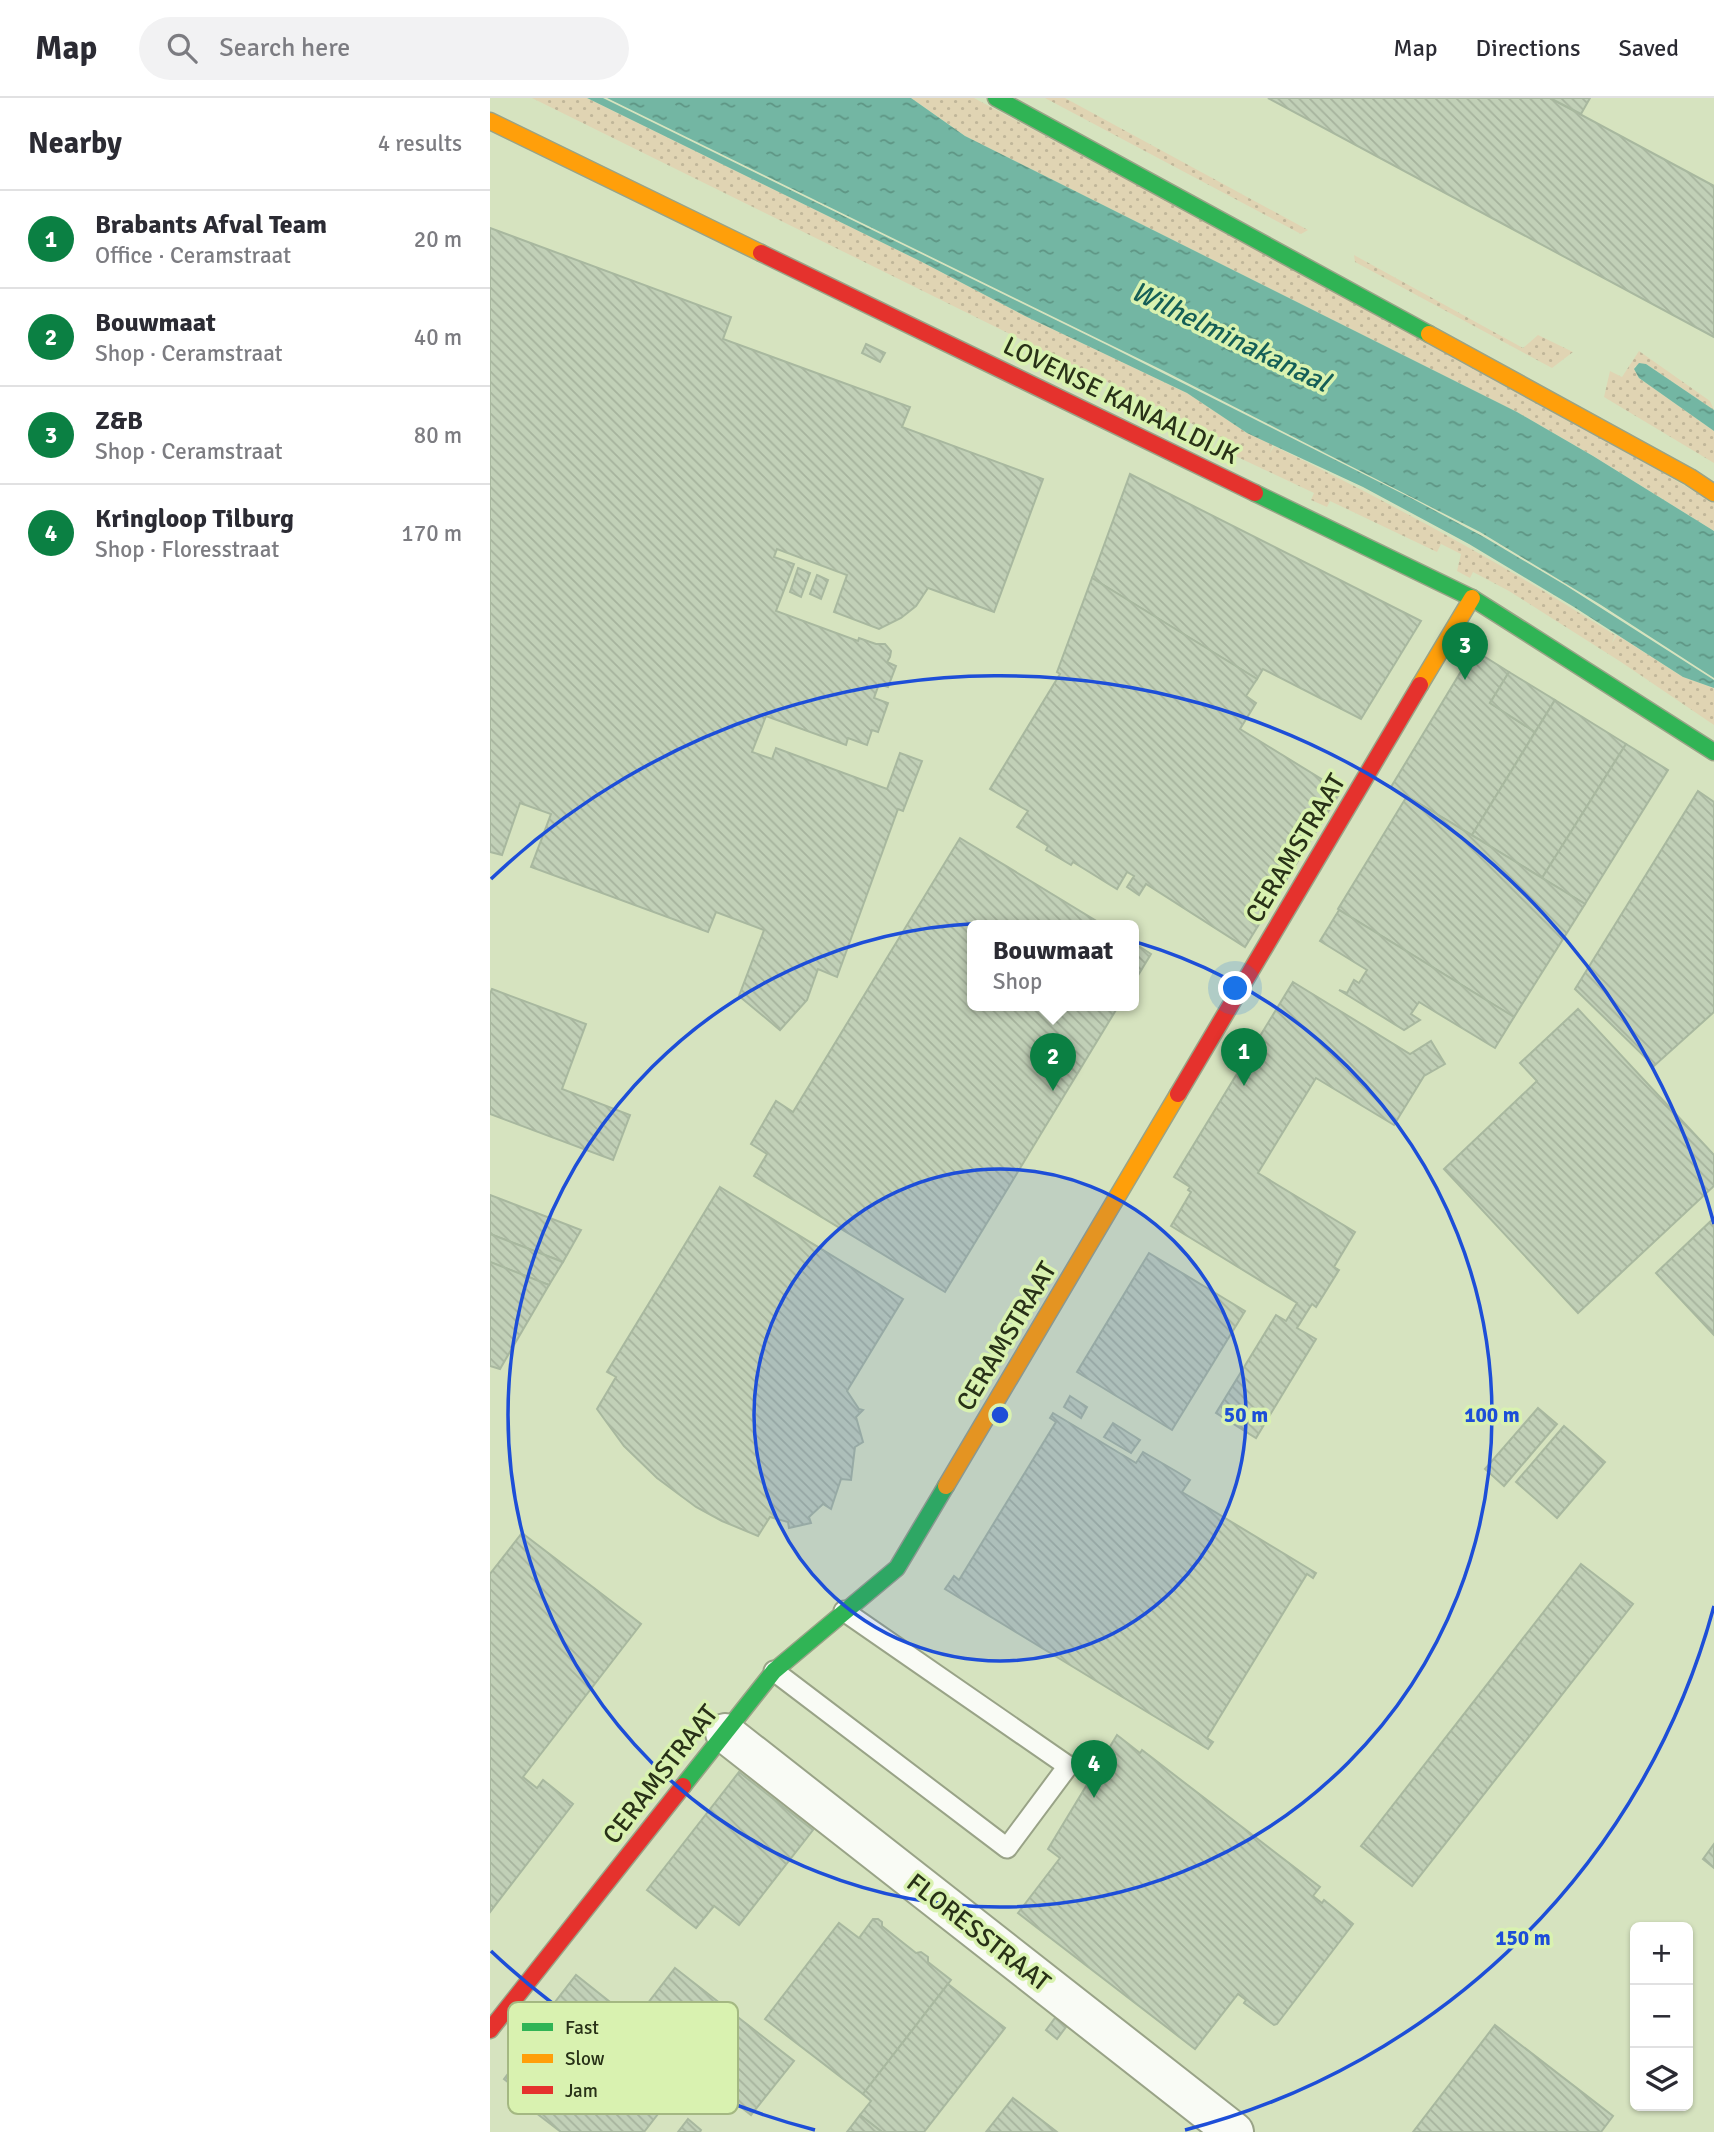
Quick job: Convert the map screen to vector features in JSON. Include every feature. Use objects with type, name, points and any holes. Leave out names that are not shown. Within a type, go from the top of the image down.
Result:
[{"type":"street","points":[[996,98],[1678,470],[1714,493]]},
{"type":"street","name":"LOVENSE KANAALDIJK","points":[[490,121],[1472,598],[1714,752]]},
{"type":"street","name":"CERAMSTRAAT","points":[[512,2002],[774,1671],[897,1568],[1472,598]]},
{"type":"street","name":"FLORESSTRAAT","points":[[725,1733],[1234,2132]]},
{"type":"street","name":"CERAMSTRAAT","points":[[490,2030],[508,2007]]},
{"type":"lane","points":[[774,1671],[1007,1849],[1068,1766],[844,1611]]},
{"type":"shaded area","points":[[532,98],[587,98],[922,262],[1025,316],[1187,393],[1247,433],[1273,444],[1270,453],[1274,446],[1404,512],[1490,559],[1615,635],[1612,643],[1617,635],[1683,677],[1714,688],[1714,725],[1509,591],[1473,572],[1470,578],[1457,571],[1461,554],[1441,544],[1437,552],[1330,501],[1327,507],[1311,500],[1314,493],[1229,453],[1233,444]]},
{"type":"shaded area","points":[[911,98],[974,98],[1527,393],[1714,503],[1714,531],[1517,412],[965,136]]},
{"type":"shaded area","points":[[1045,98],[1065,98],[1308,230],[1301,234]]},
{"type":"shaded area","points":[[1354,255],[1523,348],[1538,335],[1573,352],[1552,368],[1355,262]]},
{"type":"shaded area","points":[[1639,351],[1710,401],[1714,410],[1646,364],[1635,366],[1639,378],[1714,431],[1714,463],[1604,397],[1610,371],[1622,377]]},
{"type":"water","points":[[587,98],[603,98],[1109,346],[1413,499],[1565,585],[1714,680],[1714,688],[1683,677],[1469,544],[1363,487],[1247,433],[1187,393],[1025,316],[922,262]]},
{"type":"water","name":"Wilhelminakanaal","points":[[607,98],[911,98],[965,136],[1517,412],[1714,531],[1714,678],[1601,605],[1480,532],[1164,371]]},
{"type":"water","points":[[1639,363],[1646,364],[1714,410],[1714,431],[1639,378],[1634,369]]},
{"type":"building","points":[[1268,98],[1550,98],[1714,186],[1714,337]]},
{"type":"building","points":[[1550,98],[1590,98],[1581,114]]},
{"type":"building","points":[[490,228],[731,317],[723,339],[910,407],[902,427],[1043,479],[994,612],[928,588],[916,606],[901,618],[879,629],[834,612],[847,575],[777,549],[774,557],[794,564],[776,611],[858,641],[859,638],[885,644],[891,651],[887,662],[896,666],[888,687],[879,684],[874,698],[888,703],[878,732],[872,730],[867,745],[848,738],[846,745],[766,716],[752,752],[772,759],[776,748],[887,789],[900,753],[922,761],[903,811],[898,809],[837,977],[818,969],[807,1000],[780,1030],[739,996],[764,930],[716,912],[708,932],[531,867],[551,814],[520,803],[502,855],[490,852]]},
{"type":"building","points":[[866,344],[885,353],[880,362],[862,353]]},
{"type":"building","points":[[1130,474],[1421,621],[1361,719],[1263,669],[1257,679],[1092,578]]},
{"type":"building","points":[[798,568],[810,573],[801,597],[790,592]]},
{"type":"building","points":[[817,575],[828,580],[821,599],[810,594]]},
{"type":"building","points":[[1092,578],[1257,679],[1246,696],[1256,703],[1240,729],[1341,791],[1245,947],[1146,884],[1139,895],[1127,887],[1134,876],[1127,872],[1117,889],[1073,862],[1071,865],[1046,850],[1048,846],[1017,827],[1028,811],[990,789],[1060,674],[1057,672]]},
{"type":"building","points":[[1474,650],[1509,672],[1490,703],[1535,732],[1472,835],[1391,787]]},
{"type":"building","points":[[1509,672],[1555,700],[1535,732],[1490,703]]},
{"type":"building","points":[[1555,700],[1626,744],[1542,878],[1472,835]]},
{"type":"building","points":[[1626,744],[1668,770],[1585,904],[1542,878]]},
{"type":"building","points":[[1698,791],[1714,802],[1714,1012],[1654,1066],[1575,989]]},
{"type":"building","points":[[1407,796],[1585,904],[1514,1017],[1338,909]]},
{"type":"building","points":[[960,838],[1095,920],[967,920],[967,1011],[1115,1011],[945,1292],[754,1176],[767,1154],[751,1144],[776,1101],[793,1112]]},
{"type":"building","points":[[1339,910],[1514,1017],[1495,1048],[1419,1002],[1411,1014],[1420,1020],[1404,1030],[1339,990],[1347,993],[1354,980],[1359,983],[1367,970],[1320,941]]},
{"type":"building","points":[[1139,946],[1151,954],[1139,974]]},
{"type":"building","points":[[1293,982],[1410,1054],[1431,1041],[1445,1064],[1424,1076],[1394,1125],[1316,1078],[1258,1173],[1355,1232],[1334,1267],[1339,1270],[1316,1307],[1312,1304],[1297,1328],[1316,1339],[1256,1438],[1216,1413],[1276,1315],[1286,1321],[1297,1303],[1171,1226],[1191,1192],[1188,1190],[1190,1187],[1174,1177]]},
{"type":"building","points":[[492,989],[586,1024],[562,1089],[630,1115],[613,1160],[490,1114]]},
{"type":"building","points":[[1578,1009],[1714,1155],[1714,1186],[1578,1313],[1444,1169],[1537,1081],[1520,1063]]},
{"type":"building","points":[[720,1187],[903,1299],[847,1391],[859,1409],[863,1410],[856,1417],[863,1442],[855,1447],[851,1480],[841,1479],[831,1509],[823,1504],[809,1517],[811,1523],[789,1528],[788,1522],[770,1517],[758,1536],[696,1507],[657,1478],[624,1446],[597,1409],[616,1377],[607,1372]]},
{"type":"building","points":[[490,1195],[581,1230],[563,1262],[490,1234]]},
{"type":"building","points":[[1714,1218],[1714,1335],[1656,1273]]},
{"type":"building","points":[[490,1234],[563,1262],[549,1285],[490,1262]]},
{"type":"building","points":[[1149,1253],[1245,1311],[1172,1430],[1077,1372]]},
{"type":"building","points":[[490,1262],[549,1285],[500,1369],[490,1366]]},
{"type":"building","points":[[1070,1396],[1087,1407],[1081,1418],[1064,1407]]},
{"type":"building","points":[[1538,1408],[1557,1424],[1504,1486],[1485,1469]]},
{"type":"building","points":[[1053,1413],[1136,1463],[1143,1452],[1179,1473],[1190,1480],[1182,1492],[1316,1573],[1313,1578],[1307,1574],[1207,1738],[1213,1742],[1208,1749],[945,1589],[954,1576],[959,1580],[1056,1422],[1050,1418]]},
{"type":"building","points":[[1113,1423],[1140,1440],[1131,1453],[1104,1437]]},
{"type":"building","points":[[1564,1426],[1605,1462],[1557,1518],[1516,1482]]},
{"type":"building","points":[[522,1533],[641,1624],[523,1777],[537,1788],[543,1780],[573,1804],[490,1912],[490,1574]]},
{"type":"building","points":[[1581,1564],[1633,1604],[1412,1886],[1361,1846]]},
{"type":"building","points":[[1117,1735],[1140,1753],[1142,1750],[1320,1887],[1313,1896],[1322,1903],[1324,1900],[1353,1924],[1277,2024],[1274,2025],[1244,2003],[1246,2000],[1238,1994],[1195,2049],[1018,1913],[1060,1858],[1048,1849]]},
{"type":"building","points":[[739,1772],[813,1830],[739,1925],[714,1906],[696,1928],[647,1890]]},
{"type":"building","points":[[1714,1844],[1714,1868],[1703,1859]]},
{"type":"building","points":[[873,1919],[882,1922],[882,1926],[916,1953],[921,1952],[928,1957],[928,1962],[951,1980],[863,2094],[765,2019],[839,1923],[859,1938]]},
{"type":"building","points":[[675,1968],[719,2002],[649,2002]]},
{"type":"building","points":[[576,1975],[610,2002],[555,2002]]},
{"type":"building","points":[[948,1984],[1005,2028],[924,2132],[882,2132],[860,2115],[871,2101],[863,2094]]},
{"type":"building","points":[[1058,2014],[1069,2023],[1057,2039],[1046,2030]]},
{"type":"building","points":[[738,2017],[794,2061],[751,2115],[738,2105]]},
{"type":"building","points":[[1495,2025],[1613,2116],[1601,2132],[1413,2132]]},
{"type":"building","points":[[1013,2098],[1057,2132],[986,2132]]},
{"type":"building","points":[[538,2114],[658,2114],[644,2132],[561,2132]]},
{"type":"building","points":[[860,2115],[882,2132],[847,2132]]},
{"type":"building","points":[[688,2119],[701,2130],[700,2132],[678,2132]]},
{"type":"traffic: fast","points":[[996,98],[1429,334]]},
{"type":"traffic: fast","points":[[1255,493],[1472,598],[1714,752]]},
{"type":"traffic: fast","points":[[683,1786],[774,1671],[897,1568],[946,1486]]},
{"type":"traffic: slow","points":[[490,121],[761,253]]},
{"type":"traffic: slow","points":[[1429,334],[1690,477],[1714,493]]},
{"type":"traffic: slow","points":[[1420,685],[1472,598]]},
{"type":"traffic: slow","points":[[946,1486],[1178,1094]]},
{"type":"traffic: jam","points":[[761,253],[1255,493]]},
{"type":"traffic: jam","points":[[1178,1094],[1420,685]]},
{"type":"traffic: jam","points":[[512,2002],[683,1786]]},
{"type":"traffic: jam","points":[[490,2030],[508,2007]]},
{"type":"place","name":"Z&B","points":[[1465,680]]},
{"type":"place","name":"Brabants Afval Team","points":[[1244,1086]]},
{"type":"place","name":"Bouwmaat","points":[[1053,1091]]},
{"type":"place","name":"Kringloop Tilburg","points":[[1094,1798]]}]
